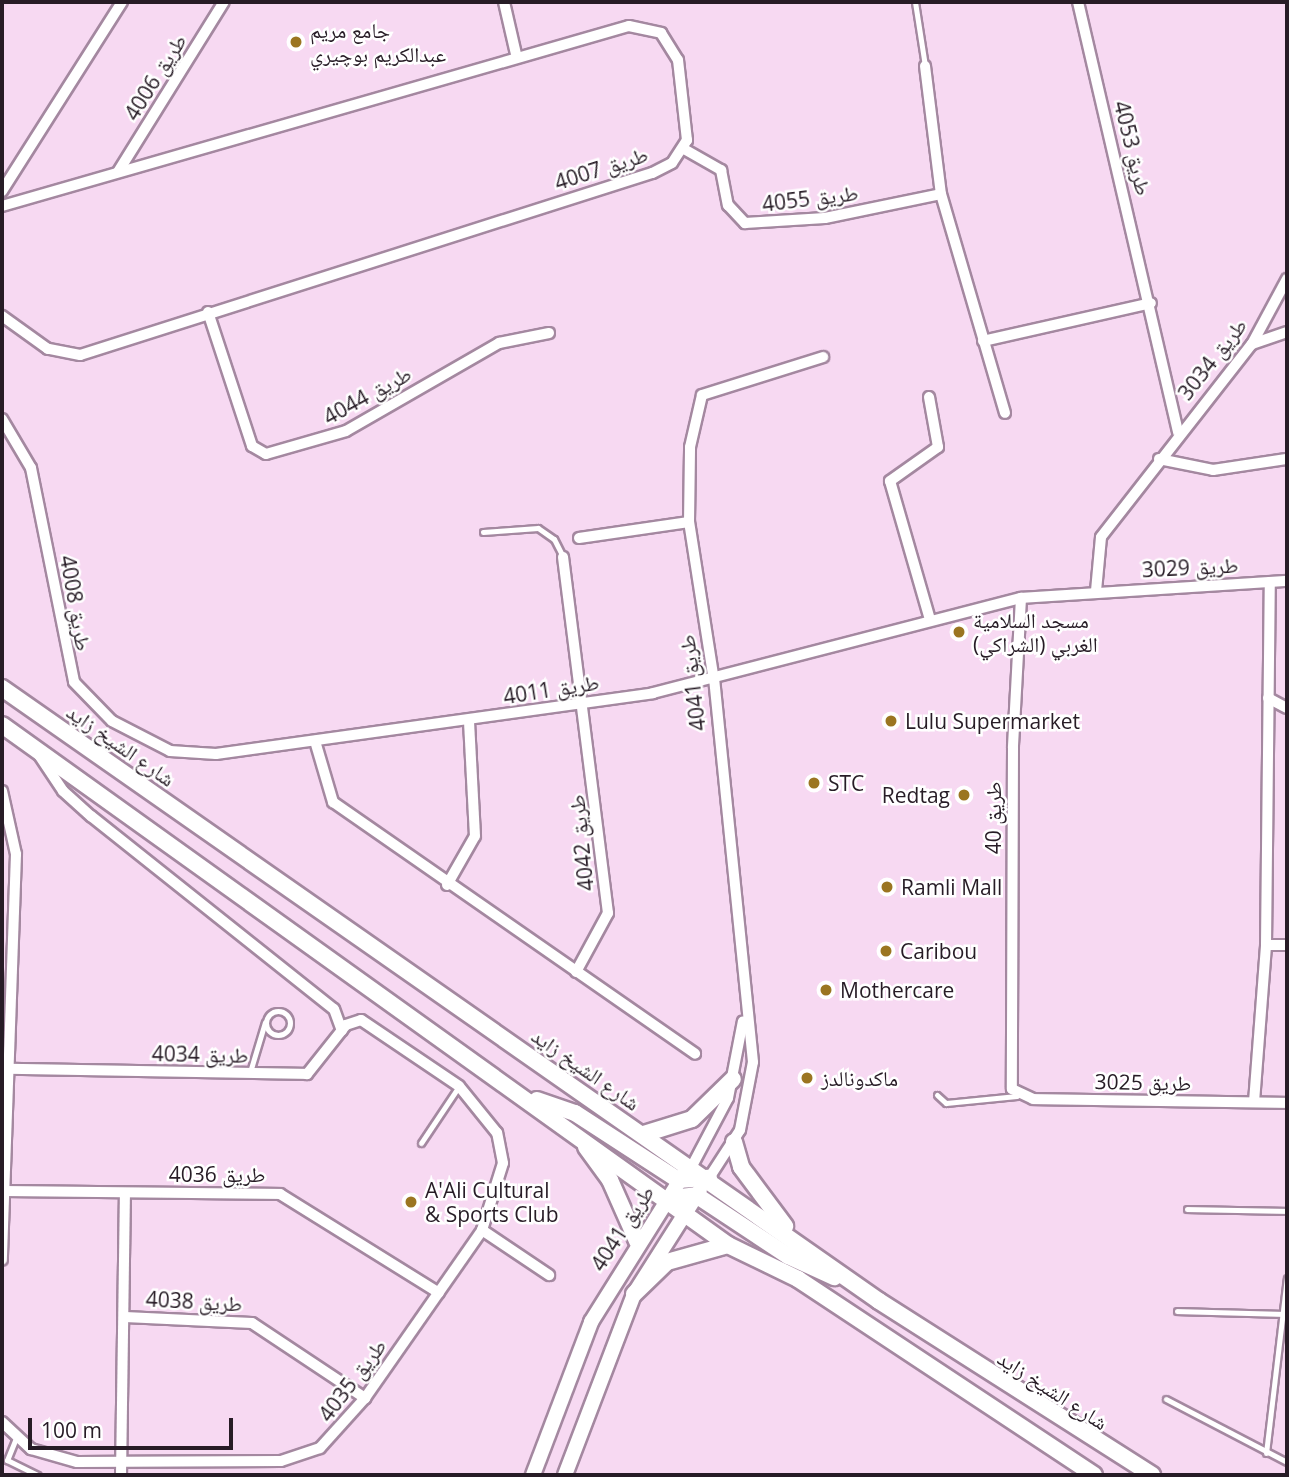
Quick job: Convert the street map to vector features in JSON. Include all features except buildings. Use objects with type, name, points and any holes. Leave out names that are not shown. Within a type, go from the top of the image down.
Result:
[{"type":"main road","name":"شارع الشيخ زايد","points":[[2,688],[692,1166],[858,1286],[1152,1475]]},
{"type":"main road","points":[[2,725],[531,1100],[728,1245],[798,1279],[1094,1475]]},
{"type":"main road","points":[[644,1134],[691,1119],[733,1079]]},
{"type":"main road","points":[[531,1100],[575,1113],[678,1180],[709,1178]]},
{"type":"main road","points":[[574,1131],[610,1180],[637,1241]]},
{"type":"main road","points":[[734,1142],[741,1167],[797,1242]]},
{"type":"main road","points":[[665,1199],[696,1195],[788,1256],[858,1286]]},
{"type":"main road","points":[[634,1294],[667,1262],[728,1245]]},
{"type":"street","points":[[2,191],[122,2]]},
{"type":"street","name":"طريق 4006","points":[[118,172],[224,2]]},
{"type":"street","points":[[504,2],[516,54]]},
{"type":"street","name":"طريق 4053","points":[[1078,2],[1151,303],[1178,433]]},
{"type":"street","points":[[2,206],[516,54],[629,26],[661,33],[680,69],[684,149]]},
{"type":"street","points":[[925,66],[941,194],[1005,413]]},
{"type":"street","name":"طريق 4055","points":[[684,149],[721,170],[727,205],[746,223],[825,218],[941,194]]},
{"type":"street","name":"طريق 4007","points":[[2,316],[48,349],[68,355],[652,173],[684,149]]},
{"type":"street","name":"طريق 3034","points":[[1096,591],[1101,537],[1178,433],[1252,344],[1287,279]]},
{"type":"street","points":[[983,341],[1151,303]]},
{"type":"street","name":"طريق 4044","points":[[208,312],[252,446],[266,454],[346,431],[499,343],[550,333]]},
{"type":"street","points":[[1252,344],[1287,332]]},
{"type":"street","name":"طريق 4041","points":[[565,1475],[634,1294],[684,1213],[734,1142],[752,1086],[714,681],[689,522],[690,447],[702,395],[823,357]]},
{"type":"street","points":[[929,397],[938,447],[890,481],[930,620]]},
{"type":"street","name":"طريق 4008","points":[[2,419],[31,468],[74,682],[112,721],[170,751]]},
{"type":"street","points":[[1160,458],[1213,470],[1286,459]]},
{"type":"street","points":[[579,538],[689,522]]},
{"type":"street","name":"طريق 4042","points":[[563,557],[585,702],[608,913],[576,972]]},
{"type":"street","name":"طريق 3029","points":[[1096,591],[1287,581]]},
{"type":"street","points":[[1254,1102],[1266,945],[1270,582]]},
{"type":"street","name":"طريق 4011","points":[[170,751],[216,754],[469,721],[714,681],[930,620],[1021,598],[1096,591]]},
{"type":"street","name":"طريق 40","points":[[1017,1097],[1011,1080],[1013,748],[1021,598]]},
{"type":"street","points":[[1268,698],[1287,708]]},
{"type":"street","points":[[447,885],[475,836],[469,721]]},
{"type":"street","points":[[315,741],[328,797],[447,885],[695,1054]]},
{"type":"street","points":[[33,747],[63,791],[327,1003],[342,1031]]},
{"type":"street","points":[[2,792],[16,854],[13,1069],[6,1127],[9,1191],[2,1260]]},
{"type":"street","points":[[1266,945],[1287,945]]},
{"type":"street","name":"طريق 4041","points":[[533,1475],[591,1322],[637,1241],[678,1180],[710,1142],[733,1079],[744,1008]]},
{"type":"street","points":[[2,1010],[14,1010]]},
{"type":"street","name":"طريق 4034","points":[[13,1069],[307,1074],[342,1031],[361,1020]]},
{"type":"street","name":"طريق 4035","points":[[7,1432],[62,1461],[122,1462],[302,1457],[337,1435],[482,1230],[502,1149],[485,1115],[459,1086],[361,1020]]},
{"type":"street","name":"طريق 3025","points":[[1017,1097],[1287,1103]]},
{"type":"street","name":"طريق 4036","points":[[9,1191],[289,1196],[439,1293]]},
{"type":"street","name":"طريق 4038","points":[[121,1475],[125,1194]]},
{"type":"street","points":[[482,1230],[549,1275]]},
{"type":"street","name":"طريق 4038","points":[[125,1317],[252,1323],[365,1398]]},
{"type":"lane","points":[[915,2],[925,66]]},
{"type":"lane","points":[[483,532],[538,528],[554,539],[563,557]]},
{"type":"lane","points":[[250,1073],[253,1044],[266,1019],[282,1011],[290,1027],[274,1034],[266,1019]]},
{"type":"lane","points":[[421,1143],[459,1086]]},
{"type":"lane","points":[[937,1095],[943,1102],[1017,1097]]},
{"type":"lane","points":[[1187,1209],[1287,1211]]},
{"type":"lane","points":[[1266,1453],[1287,1278]]},
{"type":"lane","points":[[1177,1311],[1283,1314]]},
{"type":"lane","points":[[1166,1399],[1266,1453],[1287,1461]]},
{"type":"lane","points":[[7,1432],[6,1460],[38,1475]]},
{"type":"place","name":"جامع مريم عبدالكريم بوچيري","points":[[296,42]]},
{"type":"place","name":"مسجد السلامية الغربي (الشراكي)","points":[[959,632]]},
{"type":"place","name":"Lulu Supermarket","points":[[891,721]]},
{"type":"place","name":"STC","points":[[814,783]]},
{"type":"place","name":"Redtag","points":[[964,795]]},
{"type":"place","name":"Ramli Mall","points":[[887,887]]},
{"type":"place","name":"Caribou","points":[[886,951]]},
{"type":"place","name":"Mothercare","points":[[826,990]]},
{"type":"place","name":"ماكدونالدز","points":[[807,1078]]},
{"type":"place","name":"A'Ali Cultural & Sports Club","points":[[411,1202]]}]
